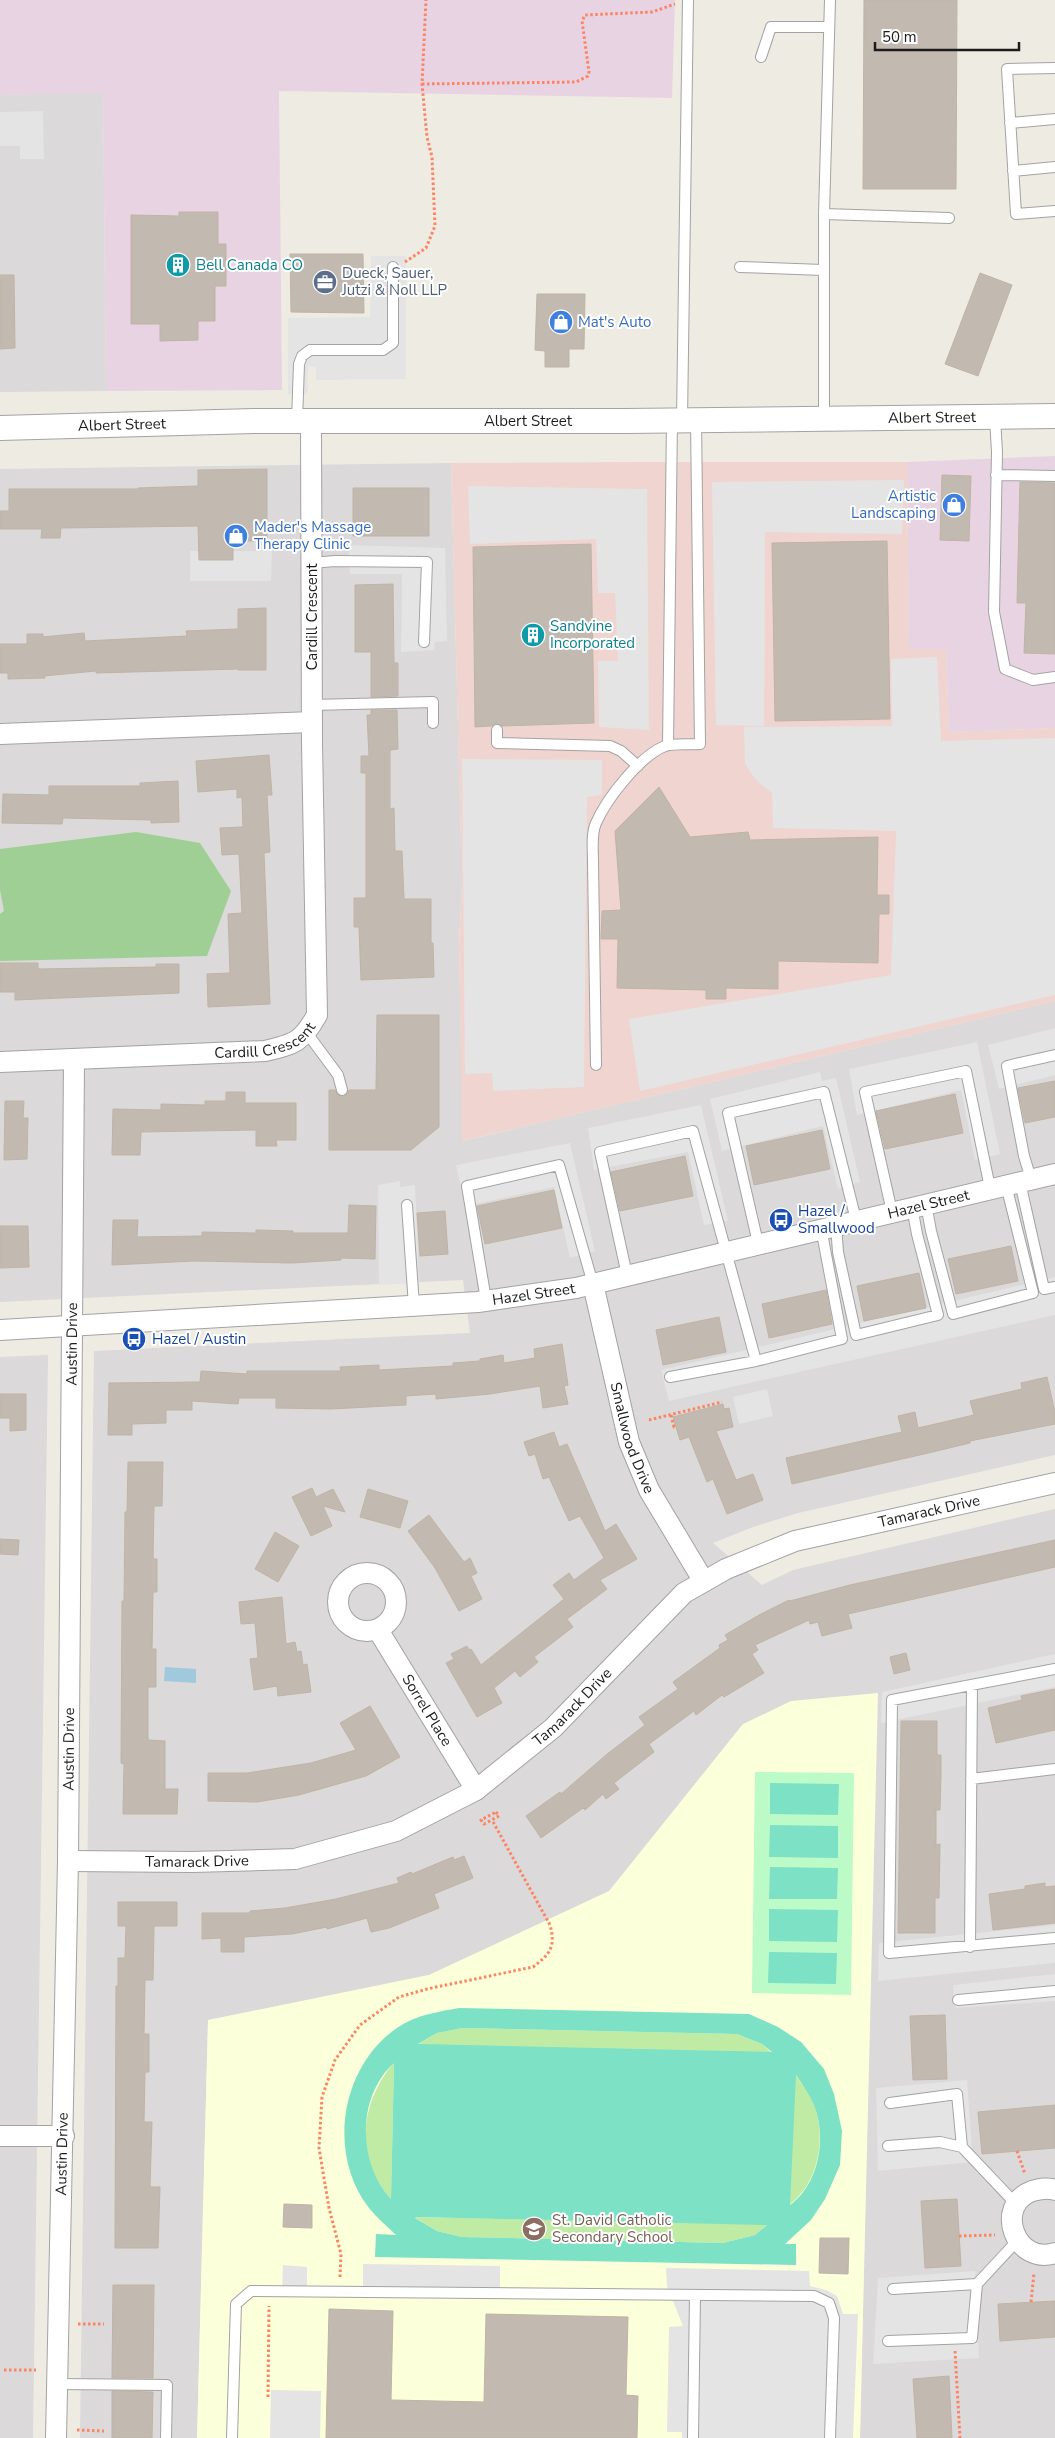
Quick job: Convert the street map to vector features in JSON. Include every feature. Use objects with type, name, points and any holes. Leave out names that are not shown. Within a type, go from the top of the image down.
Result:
[{"type":"street","name":"Albert Street","points":[[0,428],[304,421],[995,418],[1055,416]]},
{"type":"street","name":"Cardill Crescent","points":[[0,1062],[265,1052],[291,1044],[307,1033],[317,1014],[312,714],[312,563],[304,421]]},
{"type":"street","points":[[0,734],[312,714]]},
{"type":"street","name":"Austin Drive","points":[[56,2438],[64,2136],[68,1860],[74,1060]]},
{"type":"street","name":"Hazel Street","points":[[0,1330],[414,1306],[486,1300],[593,1284],[758,1243],[1055,1174]]},
{"type":"street","name":"Smallwood Drive","points":[[593,1284],[629,1442],[649,1490],[703,1580]]},
{"type":"street","name":"Tamarack Drive","points":[[68,1860],[192,1862],[295,1859],[396,1831],[476,1790],[553,1728],[684,1593],[703,1580],[796,1541],[1055,1482]]},
{"type":"street","name":"Sorrel Place","points":[[378,1630],[476,1790]]},
{"type":"street","points":[[0,2136],[64,2136]]},
{"type":"street","points":[[1055,2190],[1040,2189],[1026,2194],[1016,2204],[1008,2238],[1025,2249],[1038,2254],[1055,2253]]},
{"type":"lane","points":[[824,419],[823,270],[830,0]]},
{"type":"lane","points":[[668,745],[683,420],[683,1]]},
{"type":"lane","points":[[761,58],[771,27],[830,27]]},
{"type":"lane","points":[[1055,68],[1008,69],[1016,214],[1055,211]]},
{"type":"lane","points":[[1010,122],[1055,118]]},
{"type":"lane","points":[[1013,171],[1055,167]]},
{"type":"lane","points":[[824,214],[950,218]]},
{"type":"lane","points":[[304,421],[299,364],[306,352],[310,350],[383,350],[394,343],[393,266]]},
{"type":"lane","points":[[740,268],[823,270]]},
{"type":"lane","points":[[995,418],[994,612],[1005,668],[1033,680],[1055,677]]},
{"type":"lane","points":[[596,1065],[593,1004],[593,832],[596,822],[610,798],[638,766],[656,751],[668,745],[700,744],[683,420]]},
{"type":"lane","points":[[996,475],[1055,476]]},
{"type":"lane","points":[[312,563],[335,561],[427,562],[424,642]]},
{"type":"lane","points":[[312,714],[433,702],[433,723]]},
{"type":"lane","points":[[497,730],[497,743],[610,746],[621,751],[638,766]]},
{"type":"lane","points":[[307,1033],[338,1075],[342,1090]]},
{"type":"lane","points":[[919,1206],[931,1231],[954,1314],[1033,1293],[1012,1184],[1007,1066],[1055,1055]]},
{"type":"lane","points":[[892,1212],[865,1092],[966,1071],[1012,1184],[1044,1289],[1055,1287]]},
{"type":"lane","points":[[758,1243],[728,1113],[824,1092],[856,1220]]},
{"type":"lane","points":[[627,1275],[600,1152],[693,1131],[756,1361]]},
{"type":"lane","points":[[486,1300],[467,1186],[559,1165],[593,1284]]},
{"type":"lane","points":[[407,1206],[414,1306]]},
{"type":"lane","points":[[828,1227],[838,1252],[856,1335],[938,1316],[917,1234],[919,1206]]},
{"type":"lane","points":[[670,1376],[756,1361],[842,1339],[828,1227]]},
{"type":"lane","points":[[1055,1669],[892,1700],[889,1953],[1055,1938]]},
{"type":"lane","points":[[970,1946],[972,1685]]},
{"type":"lane","points":[[971,1779],[1055,1769]]},
{"type":"lane","points":[[958,2000],[1055,1991]]},
{"type":"lane","points":[[890,2103],[957,2094],[962,2147]]},
{"type":"lane","points":[[888,2146],[940,2142],[962,2147],[1016,2204]]},
{"type":"lane","points":[[888,2340],[972,2338],[977,2284],[1008,2238]]},
{"type":"lane","points":[[893,2289],[977,2284]]},
{"type":"lane","points":[[232,2438],[236,2304],[251,2292],[339,2291],[814,2296],[829,2303],[834,2318],[830,2438]]},
{"type":"lane","points":[[693,2438],[695,2295]]},
{"type":"lane","points":[[57,2384],[167,2385],[166,2438]]},
{"type":"path","points":[[393,266],[423,251],[435,226],[432,157],[427,138],[422,84],[426,0]]},
{"type":"path","points":[[422,84],[576,82],[588,76],[589,72],[582,21],[585,15],[652,12],[683,1]]},
{"type":"path","points":[[649,1420],[722,1402]]},
{"type":"path","points":[[671,1415],[674,1427],[676,1426]]},
{"type":"path","points":[[496,1812],[499,1816],[492,1820],[484,1824],[481,1820],[496,1812]]},
{"type":"path","points":[[339,2291],[341,2254],[329,2208],[320,2148],[322,2097],[336,2060],[360,2025],[400,1997],[426,1989],[533,1967],[552,1948],[553,1938],[550,1925],[492,1820]]},
{"type":"path","points":[[1017,2151],[1026,2175]]},
{"type":"path","points":[[959,2236],[1008,2238]]},
{"type":"path","points":[[1031,2302],[1034,2273]]},
{"type":"path","points":[[268,2397],[268,2306],[278,2306]]},
{"type":"path","points":[[78,2324],[104,2324]]},
{"type":"path","points":[[955,2360],[960,2438]]},
{"type":"path","points":[[4,2370],[36,2370]]},
{"type":"path","points":[[77,2430],[104,2431]]},
{"type":"shaded area","points":[[0,0],[675,0],[672,98],[279,91],[282,390],[106,391],[103,93],[0,95]]},
{"type":"shaded area","points":[[103,92],[106,391],[0,392],[0,95]]},
{"type":"shaded area","points":[[43,111],[44,159],[20,159],[20,146],[0,146],[0,112]]},
{"type":"shaded area","points":[[371,256],[406,256],[406,379],[316,380],[316,367],[308,366],[307,394],[288,394],[288,318],[370,317]]},
{"type":"shaded area","points":[[1055,456],[1055,728],[949,732],[946,649],[909,649],[907,462]]},
{"type":"shaded area","points":[[907,462],[909,648],[946,648],[949,732],[1055,728],[1055,1001],[462,1141],[459,944],[462,883],[451,463]]},
{"type":"shaded area","points":[[451,463],[462,883],[459,944],[463,1141],[1055,1001],[1055,1455],[798,1513],[753,1527],[713,1543],[762,1585],[793,1570],[1055,1509],[1055,2438],[860,2438],[877,1693],[743,1724],[610,1891],[429,1975],[208,2020],[197,2438],[80,2438],[94,1351],[470,1333],[463,1280],[0,1302],[0,469]]},
{"type":"shaded area","points":[[904,480],[902,534],[765,532],[764,726],[716,725],[712,482]]},
{"type":"shaded area","points":[[468,486],[647,489],[649,730],[599,727],[598,661],[618,661],[615,593],[598,593],[596,539],[470,544]]},
{"type":"shaded area","points":[[349,545],[445,548],[447,641],[435,642],[434,650],[401,652],[402,574],[350,574]]},
{"type":"shaded area","points":[[190,551],[272,551],[271,581],[190,581]]},
{"type":"shaded area","points":[[937,657],[941,741],[1055,738],[1055,995],[640,1091],[629,1019],[891,975],[896,831],[773,828],[772,793],[756,780],[745,764],[744,727],[892,726],[891,659]]},
{"type":"shaded area","points":[[462,759],[602,760],[602,795],[587,797],[584,1087],[493,1091],[492,1073],[465,1074]]},
{"type":"shaded area","points":[[1055,1028],[1055,1075],[999,1089],[988,1045]]},
{"type":"shaded area","points":[[977,1042],[1000,1154],[975,1160],[961,1090],[857,1115],[849,1069]]},
{"type":"shaded area","points":[[820,1072],[822,1081],[836,1078],[860,1182],[838,1189],[823,1126],[722,1151],[710,1099]]},
{"type":"shaded area","points":[[701,1105],[728,1221],[704,1225],[688,1152],[594,1170],[588,1128]]},
{"type":"shaded area","points":[[570,1143],[595,1251],[570,1258],[554,1187],[465,1206],[456,1165]]},
{"type":"shaded area","points":[[400,1181],[400,1187],[415,1185],[419,1283],[379,1285],[378,1185]]},
{"type":"shaded area","points":[[1055,1277],[1055,1315],[669,1401],[661,1370]]},
{"type":"shaded area","points":[[48,1355],[33,2438],[0,2438],[0,1357]]},
{"type":"shaded area","points":[[767,1389],[773,1416],[739,1424],[733,1397]]},
{"type":"shaded area","points":[[1055,1654],[1055,1687],[881,1723],[882,1692]]},
{"type":"shaded area","name":"St. David Catholic Secondary School","points":[[878,1693],[860,2438],[197,2438],[208,2020],[429,1975],[609,1891],[743,1724],[791,1701]]},
{"type":"shaded area","points":[[1055,1925],[1055,1963],[878,1981],[879,1943]]},
{"type":"shaded area","points":[[1055,1974],[1055,2001],[955,2008],[953,1985]]},
{"type":"shaded area","points":[[967,2080],[973,2162],[878,2171],[876,2088]]},
{"type":"shaded area","points":[[363,2264],[500,2266],[500,2293],[363,2291]]},
{"type":"shaded area","points":[[283,2265],[307,2267],[307,2291],[282,2291]]},
{"type":"shaded area","points":[[666,2268],[809,2271],[810,2286],[826,2290],[837,2296],[843,2314],[858,2314],[853,2438],[682,2438],[682,2432],[667,2432],[669,2327],[683,2326],[667,2286]]},
{"type":"shaded area","points":[[975,2271],[979,2358],[873,2364],[878,2278]]},
{"type":"shaded area","points":[[271,2390],[321,2391],[320,2438],[270,2438]]},
{"type":"green space","points":[[136,832],[200,843],[231,891],[207,956],[0,961],[0,914],[4,911],[0,890],[0,849]]},
{"type":"green space","points":[[755,1772],[854,1773],[851,1995],[752,1993]]},
{"type":"green space","points":[[770,1783],[839,1784],[838,1815],[770,1814]]},
{"type":"green space","points":[[770,1825],[838,1826],[838,1858],[769,1857]]},
{"type":"green space","points":[[770,1867],[838,1868],[837,1899],[769,1899]]},
{"type":"green space","points":[[769,1909],[838,1910],[837,1942],[769,1941]]},
{"type":"green space","points":[[769,1952],[837,1953],[836,1984],[768,1983]]},
{"type":"green space","points":[[459,2008],[749,2014],[778,2027],[801,2042],[824,2069],[834,2094],[842,2131],[840,2165],[825,2199],[811,2220],[785,2244],[796,2244],[796,2265],[375,2257],[376,2234],[396,2235],[369,2208],[355,2185],[347,2159],[344,2133],[347,2106],[355,2080],[368,2057],[385,2037],[413,2019]],"holes":[[[463,2028],[737,2034],[762,2044],[772,2052],[418,2044],[437,2033]],[[394,2063],[391,2199],[380,2184],[372,2167],[367,2149],[368,2111],[373,2093],[382,2077]],[[796,2075],[814,2105],[818,2118],[820,2146],[818,2160],[808,2185],[790,2205]],[[415,2218],[767,2225],[755,2235],[723,2243],[462,2237],[437,2231]]]},
{"type":"green space","points":[[463,2028],[737,2034],[762,2044],[772,2053],[417,2045],[437,2033]]},
{"type":"green space","points":[[394,2062],[391,2199],[379,2183],[371,2166],[366,2148],[366,2130],[368,2113],[374,2095]]},
{"type":"green space","points":[[795,2074],[809,2094],[815,2107],[820,2134],[817,2160],[813,2173],[799,2196],[789,2205]]},
{"type":"green space","points":[[414,2217],[768,2224],[755,2235],[723,2243],[462,2237],[437,2231]]},
{"type":"water","points":[[165,1667],[196,1669],[196,1683],[164,1681]]},
{"type":"building","points":[[864,0],[957,0],[956,189],[863,189]]},
{"type":"building","name":"Bell Canada CO","points":[[179,212],[218,212],[218,244],[226,244],[226,286],[215,286],[215,321],[198,321],[198,340],[160,341],[160,324],[131,324],[131,215],[179,216]]},
{"type":"building","points":[[290,254],[363,254],[364,313],[291,312]]},
{"type":"building","points":[[980,273],[1012,285],[978,376],[945,364]]},
{"type":"building","points":[[0,275],[14,275],[15,348],[0,349]]},
{"type":"building","points":[[537,294],[585,294],[584,349],[569,349],[569,367],[545,367],[545,351],[535,350]]},
{"type":"building","points":[[267,469],[267,541],[233,541],[233,560],[199,560],[198,526],[61,528],[60,538],[41,538],[42,529],[0,529],[0,511],[9,511],[9,489],[138,489],[198,486],[198,470]]},
{"type":"building","points":[[942,475],[971,476],[969,541],[940,540]]},
{"type":"building","points":[[1020,482],[1055,483],[1055,654],[1024,653],[1026,603],[1017,603]]},
{"type":"building","points":[[353,488],[429,488],[429,536],[353,536]]},
{"type":"building","points":[[887,541],[890,719],[775,721],[772,543]]},
{"type":"building","name":"Sandvine Incorporated","points":[[591,544],[594,723],[502,726],[497,723],[491,726],[475,727],[473,547]]},
{"type":"building","points":[[393,584],[394,663],[398,663],[398,696],[371,697],[371,652],[355,652],[355,585]]},
{"type":"building","points":[[266,608],[266,670],[96,673],[96,671],[44,676],[45,678],[8,679],[8,673],[0,673],[0,644],[27,644],[27,634],[43,634],[43,637],[84,633],[85,641],[187,636],[186,631],[238,629],[238,609]]},
{"type":"building","points":[[371,710],[397,710],[398,749],[390,750],[390,809],[394,808],[395,851],[402,851],[404,899],[431,899],[431,943],[433,943],[434,977],[361,980],[359,927],[354,927],[354,898],[366,898],[366,773],[361,773],[361,756],[369,756],[367,715],[371,715]]},
{"type":"building","points":[[269,755],[272,795],[267,795],[270,852],[264,853],[270,1004],[208,1007],[207,974],[230,973],[228,914],[242,913],[239,854],[222,855],[220,828],[243,827],[242,797],[237,798],[237,789],[198,792],[196,761]]},
{"type":"building","points":[[178,781],[179,822],[151,823],[151,820],[63,818],[62,824],[2,823],[3,794],[49,795],[49,786],[140,786],[140,783]]},
{"type":"building","points":[[659,787],[690,837],[748,832],[750,840],[878,837],[877,895],[889,895],[889,914],[879,914],[878,963],[778,961],[778,989],[726,988],[726,999],[706,999],[706,990],[617,988],[618,939],[601,939],[602,911],[621,910],[615,831]]},
{"type":"building","points":[[0,963],[38,963],[38,969],[156,967],[156,964],[179,964],[179,993],[15,1000],[15,992],[0,992]]},
{"type":"building","points":[[377,1015],[439,1015],[439,1127],[411,1150],[329,1150],[329,1090],[335,1090],[338,1095],[343,1097],[349,1090],[376,1090]]},
{"type":"building","points":[[1055,1081],[1055,1117],[1025,1123],[1018,1088]]},
{"type":"building","points":[[226,1092],[245,1092],[245,1103],[296,1103],[296,1140],[276,1140],[277,1146],[256,1146],[256,1130],[141,1132],[140,1155],[112,1155],[113,1109],[161,1110],[161,1104],[205,1105],[205,1101],[226,1101]]},
{"type":"building","points":[[955,1094],[963,1133],[885,1149],[876,1111]]},
{"type":"building","points":[[5,1101],[24,1101],[23,1118],[28,1118],[27,1159],[4,1160]]},
{"type":"building","points":[[822,1130],[830,1169],[754,1185],[746,1146]]},
{"type":"building","points":[[685,1156],[693,1196],[620,1211],[611,1172]]},
{"type":"building","points":[[554,1190],[562,1228],[485,1244],[477,1206]]},
{"type":"building","points":[[349,1205],[376,1206],[375,1259],[341,1258],[341,1260],[292,1263],[195,1261],[112,1265],[113,1220],[138,1220],[137,1237],[202,1236],[202,1232],[256,1233],[256,1230],[293,1231],[293,1233],[348,1233]]},
{"type":"building","points":[[445,1211],[448,1254],[420,1256],[417,1213]]},
{"type":"building","points":[[0,1226],[28,1226],[29,1267],[0,1268]]},
{"type":"building","points":[[1011,1246],[1018,1281],[956,1294],[948,1259]]},
{"type":"building","points":[[919,1273],[926,1308],[864,1321],[857,1286]]},
{"type":"building","points":[[826,1290],[832,1324],[769,1338],[762,1304]]},
{"type":"building","points":[[719,1317],[726,1352],[663,1365],[656,1330]]},
{"type":"building","points":[[562,1344],[568,1385],[564,1386],[568,1404],[543,1408],[540,1386],[490,1394],[436,1399],[436,1394],[406,1396],[406,1405],[331,1409],[276,1408],[276,1398],[239,1398],[238,1404],[192,1401],[192,1410],[166,1410],[166,1423],[132,1424],[132,1435],[108,1435],[109,1383],[200,1382],[201,1371],[247,1374],[247,1371],[341,1371],[340,1367],[379,1365],[379,1370],[453,1366],[453,1363],[480,1361],[480,1359],[503,1355],[504,1363],[535,1358],[534,1349]]},
{"type":"building","points":[[1047,1377],[1055,1412],[1055,1424],[970,1441],[970,1443],[792,1484],[786,1458],[902,1432],[898,1416],[915,1412],[918,1428],[974,1415],[970,1401],[1022,1389],[1021,1383]]},
{"type":"building","points":[[0,1394],[26,1394],[26,1430],[10,1431],[10,1418],[0,1418]]},
{"type":"building","points":[[723,1404],[724,1409],[729,1408],[733,1427],[716,1431],[736,1480],[753,1474],[763,1500],[727,1514],[713,1479],[707,1482],[689,1437],[680,1440],[673,1417]]},
{"type":"building","points":[[554,1432],[559,1447],[567,1444],[605,1531],[616,1524],[637,1559],[600,1580],[607,1589],[567,1619],[573,1627],[534,1657],[538,1662],[520,1677],[515,1671],[494,1688],[502,1703],[477,1717],[446,1663],[454,1659],[451,1654],[467,1646],[481,1665],[564,1599],[553,1585],[569,1573],[574,1580],[604,1558],[580,1516],[569,1521],[549,1477],[543,1479],[535,1454],[529,1456],[524,1442]]},
{"type":"building","points":[[128,1462],[163,1462],[162,1506],[154,1506],[153,1559],[157,1559],[157,1592],[153,1592],[152,1649],[156,1649],[156,1687],[148,1687],[148,1740],[165,1741],[165,1789],[178,1789],[177,1814],[123,1814],[124,1764],[121,1763],[122,1601],[124,1601],[125,1512],[127,1512]]},
{"type":"building","points":[[312,1488],[316,1497],[333,1489],[345,1512],[323,1506],[332,1526],[311,1536],[292,1497]]},
{"type":"building","points":[[368,1489],[408,1501],[400,1528],[360,1517]]},
{"type":"building","points":[[429,1515],[464,1562],[470,1558],[477,1573],[471,1576],[482,1599],[459,1611],[435,1568],[408,1531]]},
{"type":"building","points":[[275,1532],[299,1546],[278,1582],[255,1569]]},
{"type":"building","points":[[0,1539],[19,1540],[18,1555],[0,1554]]},
{"type":"building","points":[[1055,1540],[1055,1567],[848,1614],[852,1628],[822,1636],[818,1622],[810,1624],[809,1620],[755,1645],[758,1650],[752,1654],[764,1673],[724,1697],[722,1695],[696,1715],[694,1711],[649,1744],[654,1752],[614,1783],[619,1789],[606,1799],[603,1794],[585,1810],[583,1808],[541,1838],[526,1816],[560,1792],[561,1794],[606,1755],[645,1725],[639,1717],[678,1689],[673,1682],[720,1648],[719,1645],[728,1640],[725,1635],[759,1615],[789,1600]]},
{"type":"building","points":[[282,1597],[286,1644],[295,1642],[297,1652],[301,1651],[303,1665],[307,1664],[311,1692],[278,1696],[277,1686],[254,1690],[250,1659],[258,1658],[255,1623],[241,1624],[239,1602]]},
{"type":"building","points":[[906,1653],[910,1670],[894,1674],[890,1657]]},
{"type":"building","points":[[1055,1689],[1055,1730],[996,1743],[988,1708],[1022,1700],[1021,1696]]},
{"type":"building","points":[[370,1706],[400,1757],[366,1776],[299,1795],[257,1802],[208,1801],[208,1773],[247,1773],[311,1763],[356,1750],[340,1723]]},
{"type":"building","points":[[901,1721],[937,1721],[937,1755],[941,1755],[941,1775],[940,1810],[936,1810],[936,1845],[940,1844],[939,1898],[935,1898],[935,1933],[898,1933]]},
{"type":"building","points":[[464,1856],[473,1878],[434,1894],[439,1908],[389,1928],[371,1932],[367,1918],[327,1929],[327,1927],[292,1934],[244,1937],[244,1952],[221,1952],[221,1938],[202,1939],[202,1913],[250,1913],[250,1911],[285,1908],[336,1899],[399,1883],[397,1878],[411,1872],[412,1874],[453,1857],[454,1860]]},
{"type":"building","points":[[1045,1883],[1045,1887],[1055,1886],[1055,1923],[993,1930],[989,1894],[1025,1889],[1025,1886]]},
{"type":"building","points":[[118,1902],[177,1902],[177,1926],[154,1926],[153,1980],[145,1980],[144,2034],[149,2034],[149,2072],[145,2072],[144,2122],[152,2122],[150,2187],[160,2187],[158,2248],[115,2248],[116,1986],[118,1986],[118,1958],[125,1958],[126,1926],[118,1926]]},
{"type":"building","points":[[945,2015],[947,2079],[913,2080],[910,2016]]},
{"type":"building","points":[[1055,2105],[1055,2148],[982,2154],[978,2112]]},
{"type":"building","points":[[957,2199],[961,2266],[925,2268],[921,2201]]},
{"type":"building","points":[[284,2204],[312,2205],[312,2228],[283,2227]]},
{"type":"building","points":[[820,2238],[849,2238],[848,2274],[819,2273]]},
{"type":"building","points":[[113,2285],[154,2285],[153,2378],[112,2378]]},
{"type":"building","points":[[1055,2301],[1055,2337],[1000,2341],[998,2304]]},
{"type":"building","points":[[329,2309],[393,2311],[391,2400],[484,2402],[486,2314],[628,2317],[626,2395],[638,2396],[637,2438],[326,2438]]},
{"type":"building","points":[[949,2376],[952,2438],[917,2438],[913,2379]]},
{"type":"building","points":[[112,2391],[153,2392],[152,2438],[112,2438]]},
{"type":"place","name":"Bell Canada CO","points":[[178,265]]},
{"type":"place","name":"Dueck, Sauer, Jutzi & Noll LLP","points":[[325,282]]},
{"type":"place","name":"Mat's Auto","points":[[561,322]]},
{"type":"place","name":"Artistic Landscaping","points":[[954,505]]},
{"type":"place","name":"Mader's Massage Therapy Clinic","points":[[236,536]]},
{"type":"place","name":"Sandvine Incorporated","points":[[533,635]]},
{"type":"place","name":"Hazel / Smallwood","points":[[781,1220]]},
{"type":"place","name":"Hazel / Austin","points":[[134,1339]]},
{"type":"place","name":"St. David Catholic Secondary School","points":[[534,2229]]}]
